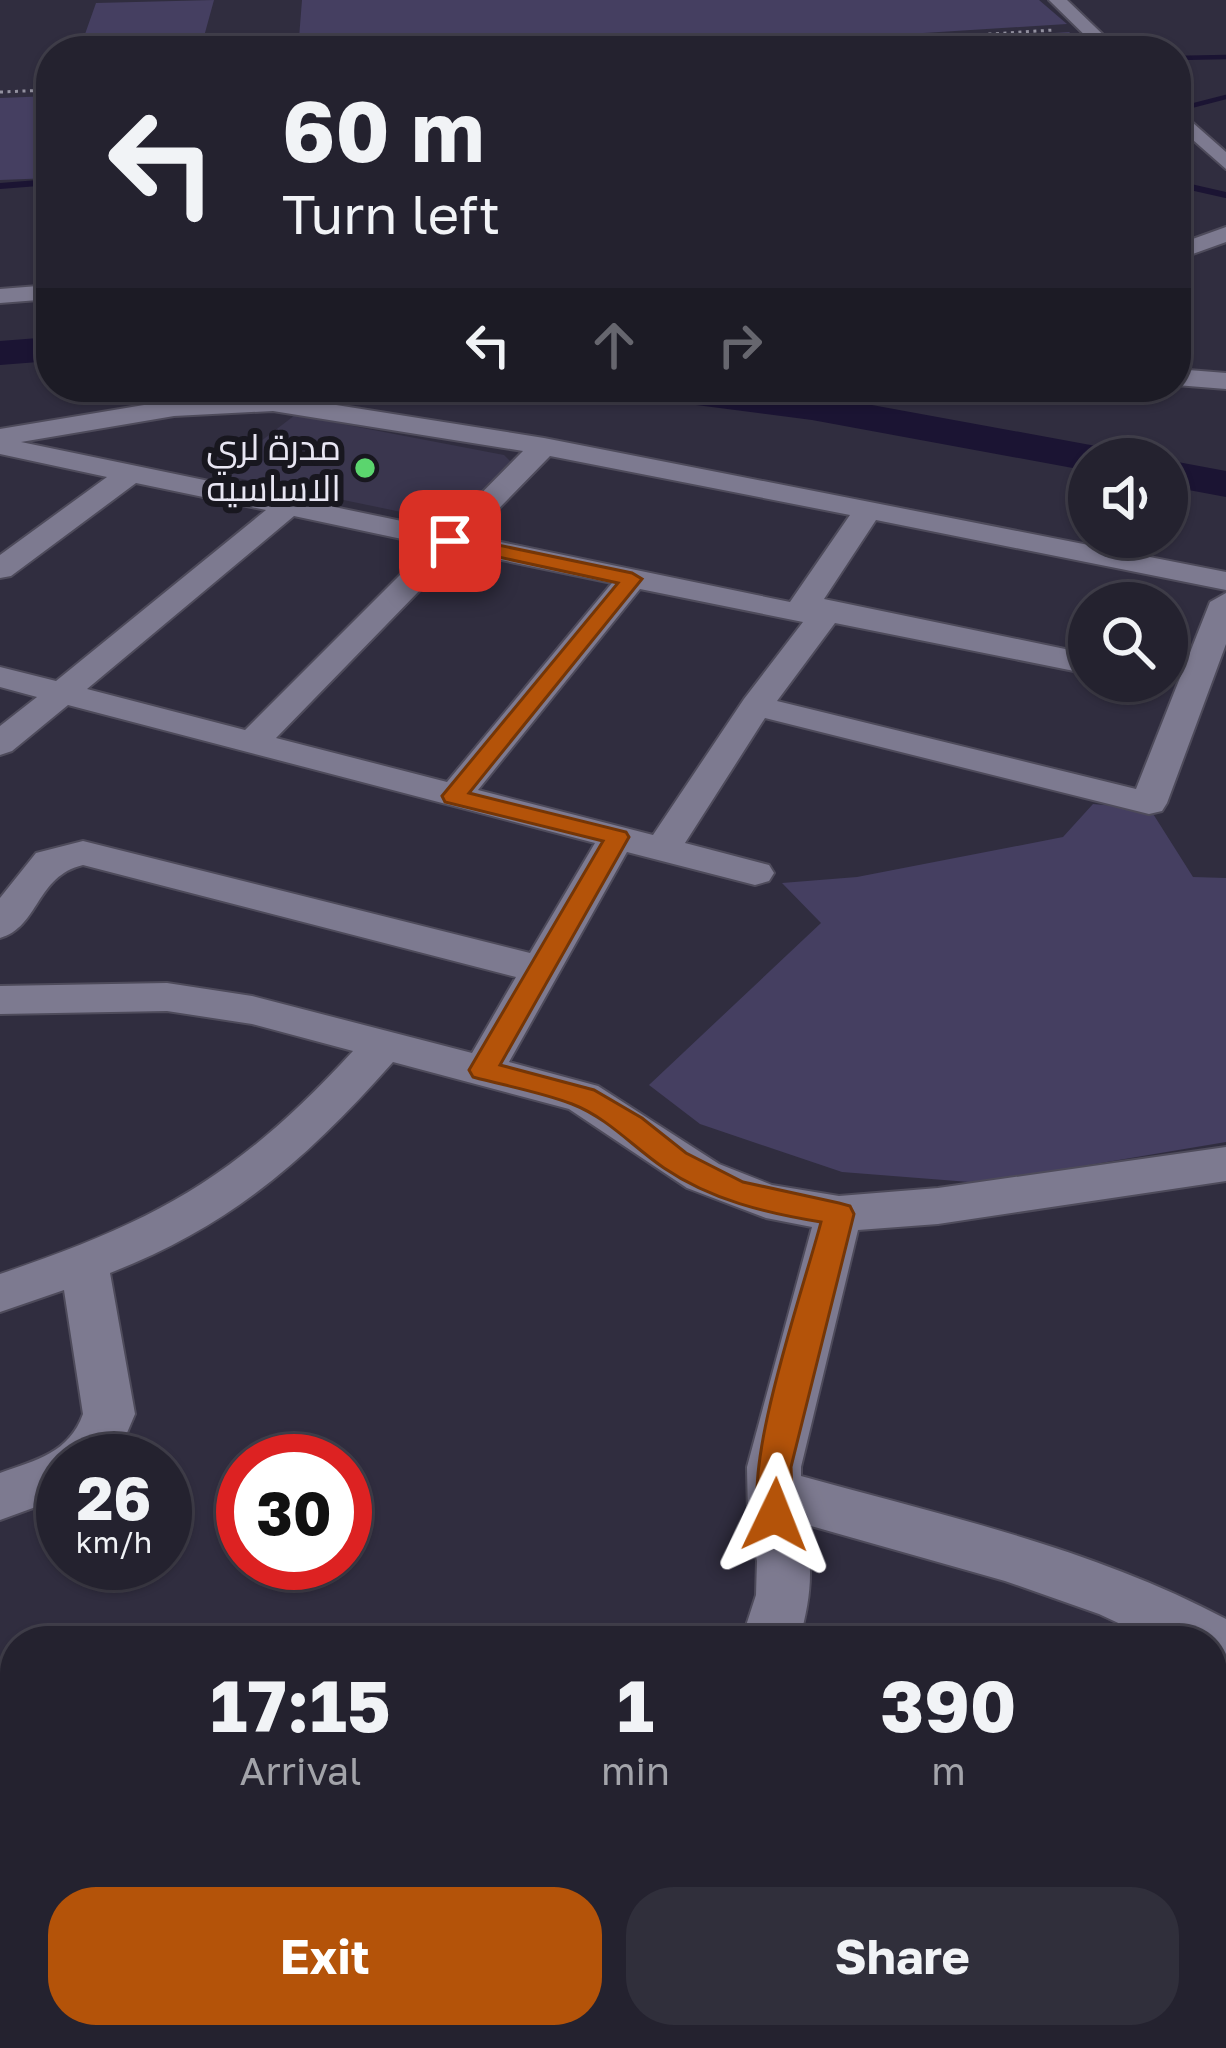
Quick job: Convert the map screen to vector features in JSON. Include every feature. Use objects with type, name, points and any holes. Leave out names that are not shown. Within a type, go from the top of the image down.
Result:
[{"type":"street","points":[[1057,0],[1096,36]]},
{"type":"street","points":[[1191,129],[1226,164]]},
{"type":"street","points":[[1191,247],[1226,234]]},
{"type":"street","points":[[0,296],[36,293]]},
{"type":"street","points":[[1191,378],[1226,381]]},
{"type":"street","points":[[0,441],[174,409],[273,403],[544,446],[1226,581]]},
{"type":"street","points":[[0,441],[632,579],[1068,660]]},
{"type":"street","points":[[254,741],[544,446]]},
{"type":"street","points":[[0,569],[131,472]]},
{"type":"street","points":[[0,744],[289,506]]},
{"type":"street","points":[[662,849],[756,706],[867,512]]},
{"type":"street","points":[[454,796],[632,579]]},
{"type":"street","points":[[756,706],[1149,802],[1226,602]]},
{"type":"street","points":[[0,677],[755,873]]},
{"type":"street","points":[[483,1070],[617,837]]},
{"type":"street","points":[[0,925],[49,861],[83,853],[543,970]]},
{"type":"street","points":[[0,1000],[196,999],[384,1044],[584,1097],[632,1126],[676,1161],[733,1190],[839,1214],[938,1206],[1226,1164]]},
{"type":"street","points":[[0,1293],[166,1228],[252,1176],[384,1044]]},
{"type":"street","points":[[775,1626],[784,1595],[785,1561],[772,1492],[774,1467],[839,1214]]},
{"type":"street","points":[[84,1263],[109,1414],[102,1434]]},
{"type":"street","points":[[0,1497],[36,1483]]},
{"type":"street","points":[[772,1492],[1085,1583],[1182,1626]]},
{"type":"path","points":[[949,36],[1087,27]]},
{"type":"path","points":[[0,92],[36,91]]},
{"type":"shaded area","points":[[214,0],[204,36],[84,36],[96,3]]},
{"type":"shaded area","points":[[302,0],[1039,0],[1067,24],[876,36],[299,36]]},
{"type":"shaded area","points":[[1069,32],[1074,36],[1007,36]]},
{"type":"shaded area","points":[[36,97],[36,179],[0,180],[0,98]]},
{"type":"shaded area","name":"مدرة لري الاساسیه","points":[[295,415],[504,455],[511,462],[457,517],[440,520],[218,474]]},
{"type":"shaded area","points":[[1093,804],[1150,809],[1193,877],[1226,878],[1226,1142],[982,1183],[842,1172],[700,1124],[649,1085],[821,923],[782,883],[857,877],[1063,837]]},
{"type":"waterway","points":[[1191,58],[1226,57]]},
{"type":"waterway","points":[[1191,106],[1226,97]]},
{"type":"waterway","points":[[0,186],[36,183]]},
{"type":"waterway","points":[[1191,187],[1226,195]]},
{"type":"waterway","points":[[0,353],[36,350]]},
{"type":"waterway","points":[[772,402],[1068,454]]},
{"type":"waterway","points":[[1188,477],[1226,484]]},
{"type":"place","name":"مدرة لري الاساسیه","points":[[365,468]]},
{"type":"route","points":[[450,541],[632,579],[454,796],[617,837],[483,1070],[584,1097],[632,1126],[676,1161],[733,1190],[839,1214],[774,1467],[775,1515]]}]
